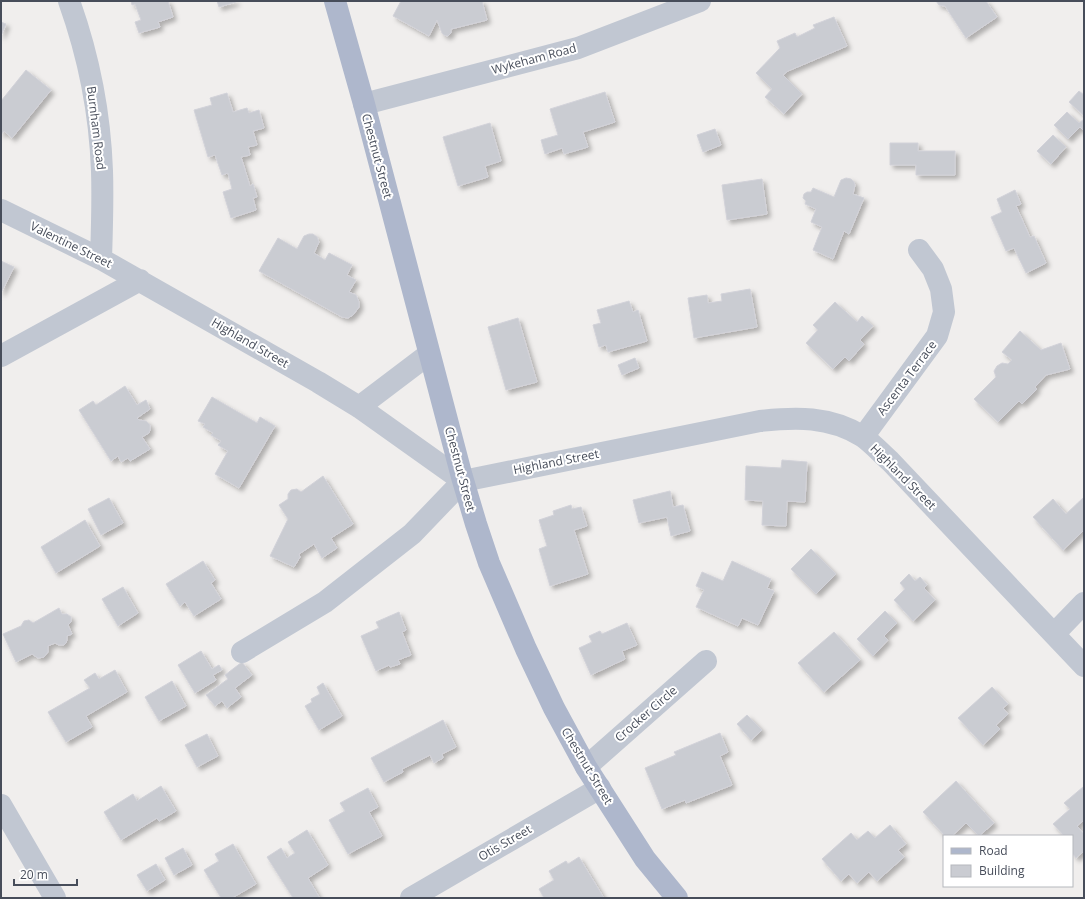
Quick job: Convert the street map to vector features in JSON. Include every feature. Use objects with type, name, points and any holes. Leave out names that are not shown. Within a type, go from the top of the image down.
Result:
[{"type":"main road","name":"Chestnut Street","points":[[335,1],[364,104],[463,481],[489,563],[504,601],[554,708],[586,767],[644,859],[676,898]]},
{"type":"street","name":"Burnham Road","points":[[69,1],[87,63],[97,119],[102,170],[103,215],[101,259]]},
{"type":"street","name":"Wykeham Road","points":[[364,104],[578,48],[700,1]]},
{"type":"street","name":"Valentine Street","points":[[1,210],[101,259],[140,280]]},
{"type":"street","name":"Ascenta Terrace","points":[[863,437],[937,336],[944,312],[941,288],[933,268],[919,250]]},
{"type":"street","points":[[1,356],[140,280]]},
{"type":"street","name":"Highland Street","points":[[140,280],[359,407],[463,481],[760,422],[788,418],[816,419],[842,426],[863,437],[890,461],[1084,666]]},
{"type":"street","points":[[359,407],[429,354]]},
{"type":"street","points":[[242,652],[325,602],[412,534],[463,481]]},
{"type":"street","points":[[1054,634],[1084,603]]},
{"type":"street","name":"Crocker Circle","points":[[586,767],[706,661]]},
{"type":"street","name":"Otis Street","points":[[411,898],[600,788]]},
{"type":"street","points":[[1,805],[55,898]]},
{"type":"building","points":[[131,1],[168,1],[173,17],[158,22],[160,27],[139,33],[135,22],[141,20],[135,4],[132,5]]},
{"type":"building","points":[[217,1],[236,1],[236,2],[219,7]]},
{"type":"building","points":[[401,1],[482,1],[487,20],[451,29],[451,33],[448,36],[442,33],[437,20],[429,36],[393,16]]},
{"type":"building","points":[[936,1],[986,1],[997,17],[966,38],[945,6],[939,5]]},
{"type":"building","points":[[834,17],[847,46],[788,71],[783,75],[802,94],[784,114],[765,97],[772,89],[756,73],[780,48],[777,41],[795,33],[797,37],[815,28],[813,25]]},
{"type":"building","points":[[1,22],[6,24],[1,36]]},
{"type":"building","points":[[26,70],[51,90],[12,138],[4,131],[1,135],[1,101]]},
{"type":"building","points":[[1079,91],[1084,95],[1084,116],[1069,102]]},
{"type":"building","points":[[605,92],[615,122],[583,132],[588,147],[564,154],[562,148],[545,154],[541,140],[558,135],[550,109]]},
{"type":"building","points":[[227,93],[233,112],[247,108],[249,113],[259,110],[264,128],[253,131],[257,145],[248,147],[250,155],[241,157],[250,186],[253,184],[257,197],[253,198],[256,210],[231,218],[223,192],[232,189],[228,173],[222,175],[215,155],[208,157],[194,110],[212,105],[210,98]]},
{"type":"building","points":[[1067,112],[1079,123],[1084,119],[1084,131],[1080,127],[1068,139],[1054,125]]},
{"type":"building","points":[[490,123],[501,161],[485,166],[488,177],[458,186],[443,137]]},
{"type":"building","points":[[715,129],[721,145],[703,152],[697,135]]},
{"type":"building","points":[[1053,135],[1066,147],[1051,164],[1037,151]]},
{"type":"building","points":[[890,143],[918,143],[918,151],[955,151],[955,175],[916,175],[916,165],[890,165]]},
{"type":"building","points":[[846,178],[851,179],[854,182],[855,185],[853,194],[864,198],[849,234],[844,231],[833,259],[813,250],[822,227],[811,222],[816,209],[805,204],[806,201],[803,198],[804,194],[811,192],[813,188],[834,197],[841,180]]},
{"type":"building","points":[[762,179],[767,214],[727,220],[722,185]]},
{"type":"building","points":[[1015,190],[1021,204],[1016,206],[1030,237],[1034,236],[1046,263],[1026,273],[1014,248],[1006,251],[991,217],[1002,212],[997,199]]},
{"type":"building","points":[[313,234],[317,237],[319,242],[314,253],[325,260],[329,253],[352,265],[347,275],[356,280],[349,292],[356,295],[359,302],[359,307],[353,315],[348,318],[342,317],[259,271],[278,238],[297,249],[304,236]]},
{"type":"building","points":[[1,261],[14,267],[1,293]]},
{"type":"building","points":[[750,289],[757,327],[694,338],[688,298],[707,295],[708,303],[722,301],[721,294]]},
{"type":"building","points":[[629,301],[633,312],[638,310],[647,341],[608,352],[606,345],[599,347],[593,325],[601,323],[597,310]]},
{"type":"building","points":[[835,302],[857,322],[862,316],[873,326],[860,340],[864,344],[849,361],[845,357],[833,369],[806,343],[818,330],[813,325]]},
{"type":"building","points":[[518,318],[537,382],[506,390],[488,327]]},
{"type":"building","points":[[1020,331],[1041,350],[1061,343],[1070,369],[1046,375],[1035,387],[1037,389],[1022,404],[1019,401],[998,422],[974,399],[996,377],[994,371],[997,366],[1002,363],[1008,364],[1012,360],[1002,352]]},
{"type":"building","points":[[635,358],[639,368],[622,375],[618,365]]},
{"type":"building","points":[[125,386],[137,405],[146,400],[150,409],[137,418],[139,420],[146,421],[150,425],[149,433],[142,437],[150,449],[130,461],[128,458],[121,462],[118,456],[111,461],[79,410],[93,401],[96,405]]},
{"type":"building","points":[[212,397],[257,423],[260,417],[275,426],[239,488],[215,474],[228,451],[218,445],[221,441],[211,435],[213,433],[203,427],[205,424],[198,421]]},
{"type":"building","points":[[782,460],[807,462],[805,502],[787,501],[786,526],[762,525],[763,501],[745,500],[746,466],[781,468]]},
{"type":"building","points":[[323,476],[353,524],[331,538],[337,548],[322,558],[314,544],[299,554],[300,557],[294,567],[270,556],[288,519],[279,505],[288,499],[288,494],[291,490],[297,489],[301,492]]},
{"type":"building","points":[[670,491],[673,507],[683,505],[690,531],[671,536],[667,517],[639,523],[633,500]]},
{"type":"building","points":[[1084,497],[1084,530],[1063,550],[1033,517],[1053,499],[1066,514]]},
{"type":"building","points":[[109,498],[123,523],[101,535],[88,509]]},
{"type":"building","points":[[571,505],[572,509],[581,507],[587,526],[574,530],[588,574],[550,586],[539,549],[547,546],[539,520],[554,515],[553,511]]},
{"type":"building","points":[[85,520],[100,546],[56,573],[41,547]]},
{"type":"building","points":[[811,549],[836,574],[816,594],[791,569]]},
{"type":"building","points":[[203,561],[215,580],[211,583],[221,599],[194,616],[185,602],[180,606],[166,584]]},
{"type":"building","points":[[732,561],[771,579],[767,588],[774,591],[758,625],[742,618],[738,626],[696,607],[704,590],[696,586],[702,572],[723,581]]},
{"type":"building","points":[[909,574],[915,581],[920,577],[927,585],[924,588],[935,600],[913,621],[894,600],[905,589],[900,583]]},
{"type":"building","points":[[123,587],[138,613],[118,626],[102,599]]},
{"type":"building","points":[[59,608],[62,614],[67,614],[71,617],[71,622],[68,625],[72,634],[67,636],[66,643],[64,645],[59,645],[55,643],[48,646],[48,652],[44,657],[38,658],[32,654],[16,662],[3,634],[21,626],[24,621],[29,620],[33,623]]},
{"type":"building","points":[[885,611],[897,623],[884,636],[888,640],[873,656],[857,639]]},
{"type":"building","points":[[399,612],[406,630],[402,632],[411,655],[398,660],[400,664],[390,667],[389,665],[376,671],[361,636],[379,628],[376,622]]},
{"type":"building","points":[[627,623],[637,645],[622,651],[625,659],[591,675],[579,648],[592,642],[589,636],[600,631],[602,634]]},
{"type":"building","points":[[834,632],[860,660],[824,692],[798,663]]},
{"type":"building","points":[[201,651],[212,669],[219,665],[222,670],[213,675],[216,680],[195,693],[178,665]]},
{"type":"building","points":[[242,662],[252,675],[235,688],[241,697],[227,708],[222,701],[215,706],[206,695],[228,679],[225,675]]},
{"type":"building","points":[[115,670],[127,692],[86,716],[92,727],[66,742],[48,712],[90,688],[84,680],[95,673],[99,679]]},
{"type":"building","points":[[172,681],[186,706],[159,721],[145,697]]},
{"type":"building","points":[[323,683],[342,716],[319,730],[305,706],[312,702],[311,699],[320,694],[317,687]]},
{"type":"building","points":[[992,687],[1008,704],[1003,708],[1008,714],[996,725],[1000,729],[983,745],[958,718]]},
{"type":"building","points":[[747,715],[762,730],[751,740],[737,724]]},
{"type":"building","points":[[443,720],[456,747],[442,754],[443,758],[434,763],[430,755],[402,769],[403,772],[384,782],[371,758]]},
{"type":"building","points":[[720,733],[728,752],[720,756],[732,785],[686,803],[685,800],[662,809],[645,768],[676,755],[674,752]]},
{"type":"building","points":[[207,734],[218,756],[197,767],[185,745]]},
{"type":"building","points":[[956,781],[994,823],[980,835],[978,835],[966,823],[953,835],[944,835],[923,812]]},
{"type":"building","points":[[161,786],[176,811],[159,821],[157,818],[121,840],[104,812],[133,794],[137,801]]},
{"type":"building","points":[[1083,787],[1084,788],[1084,820],[1077,826],[1084,834],[1084,851],[1076,858],[1073,854],[1073,835],[1063,835],[1053,824],[1070,809],[1064,803]]},
{"type":"building","points":[[368,788],[378,807],[369,812],[382,836],[348,854],[329,820],[345,811],[340,803]]},
{"type":"building","points":[[890,825],[906,844],[898,850],[904,857],[877,881],[869,872],[857,883],[849,874],[841,881],[822,859],[851,833],[857,840],[868,831],[875,838]]},
{"type":"building","points":[[307,830],[328,865],[308,878],[319,897],[318,898],[293,898],[267,857],[281,848],[287,858],[295,853],[288,842]]},
{"type":"building","points":[[233,844],[256,884],[232,898],[221,898],[204,870],[219,861],[215,854]]},
{"type":"building","points":[[183,848],[192,865],[174,875],[165,858]]},
{"type":"building","points":[[579,857],[604,898],[544,898],[539,889],[554,880],[549,871],[566,861],[568,864]]},
{"type":"building","points":[[156,864],[165,880],[147,891],[137,875]]}]
